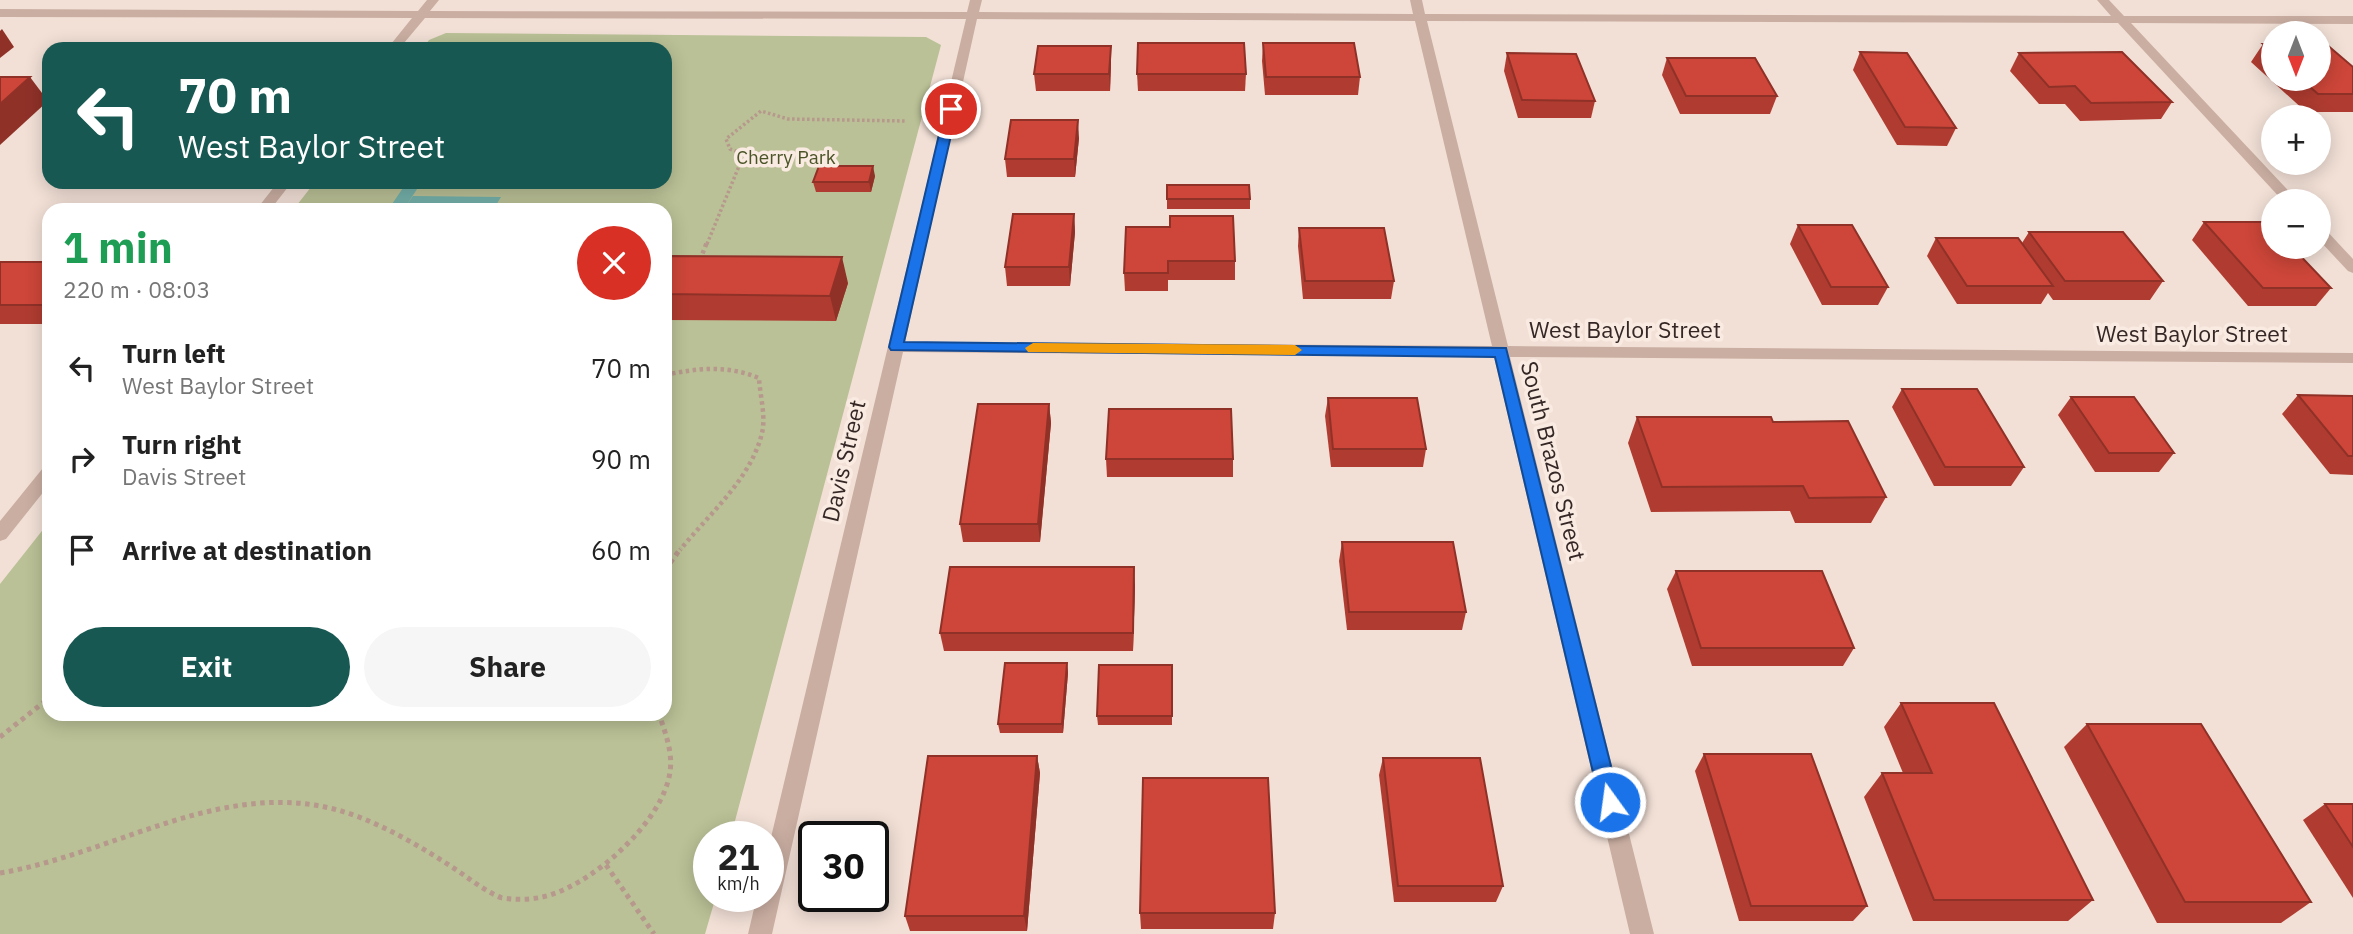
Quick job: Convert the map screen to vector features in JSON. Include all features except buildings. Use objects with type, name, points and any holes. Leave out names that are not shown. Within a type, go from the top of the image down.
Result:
[{"type":"street","points":[[399,42],[433,0]]},
{"type":"street","name":"South Brazos Street","points":[[1416,0],[1642,934]]},
{"type":"street","points":[[2103,0],[2280,189]]},
{"type":"street","points":[[0,13],[421,15],[974,8],[1420,19],[2353,20]]},
{"type":"street","name":"Davis Street","points":[[760,934],[974,8]]},
{"type":"street","points":[[268,203],[279,189]]},
{"type":"street","points":[[2331,244],[2353,268]]},
{"type":"street","name":"West Baylor Street","points":[[896,347],[2353,358]]},
{"type":"street","points":[[0,534],[42,482]]},
{"type":"path","points":[[698,264],[744,154],[730,149],[726,139],[761,111],[788,119],[906,121]]},
{"type":"path","points":[[672,373],[699,367],[722,366],[759,378],[762,432],[743,472],[682,543],[672,559]]},
{"type":"path","points":[[0,737],[42,704]]},
{"type":"path","points":[[0,873],[32,870],[148,828],[253,802],[304,803],[348,813],[386,826],[502,898],[532,899],[571,885],[606,865],[647,821],[668,780],[671,762],[661,721]]},
{"type":"path","points":[[606,865],[654,934]]},
{"type":"green space","name":"Cherry Park","points":[[446,33],[926,37],[941,45],[735,821],[693,821],[693,912],[711,912],[705,934],[0,934],[0,584],[42,531],[42,721],[672,721],[672,203],[298,203],[310,189],[672,189],[672,42],[427,42]]},
{"type":"water","points":[[402,189],[417,189],[408,203],[393,203]]},
{"type":"water","points":[[413,196],[501,197],[497,203],[408,203]]},
{"type":"slow traffic","points":[[1033,348],[1295,350]]},
{"type":"route","points":[[951,109],[896,347],[1501,352],[1610,802]]}]
